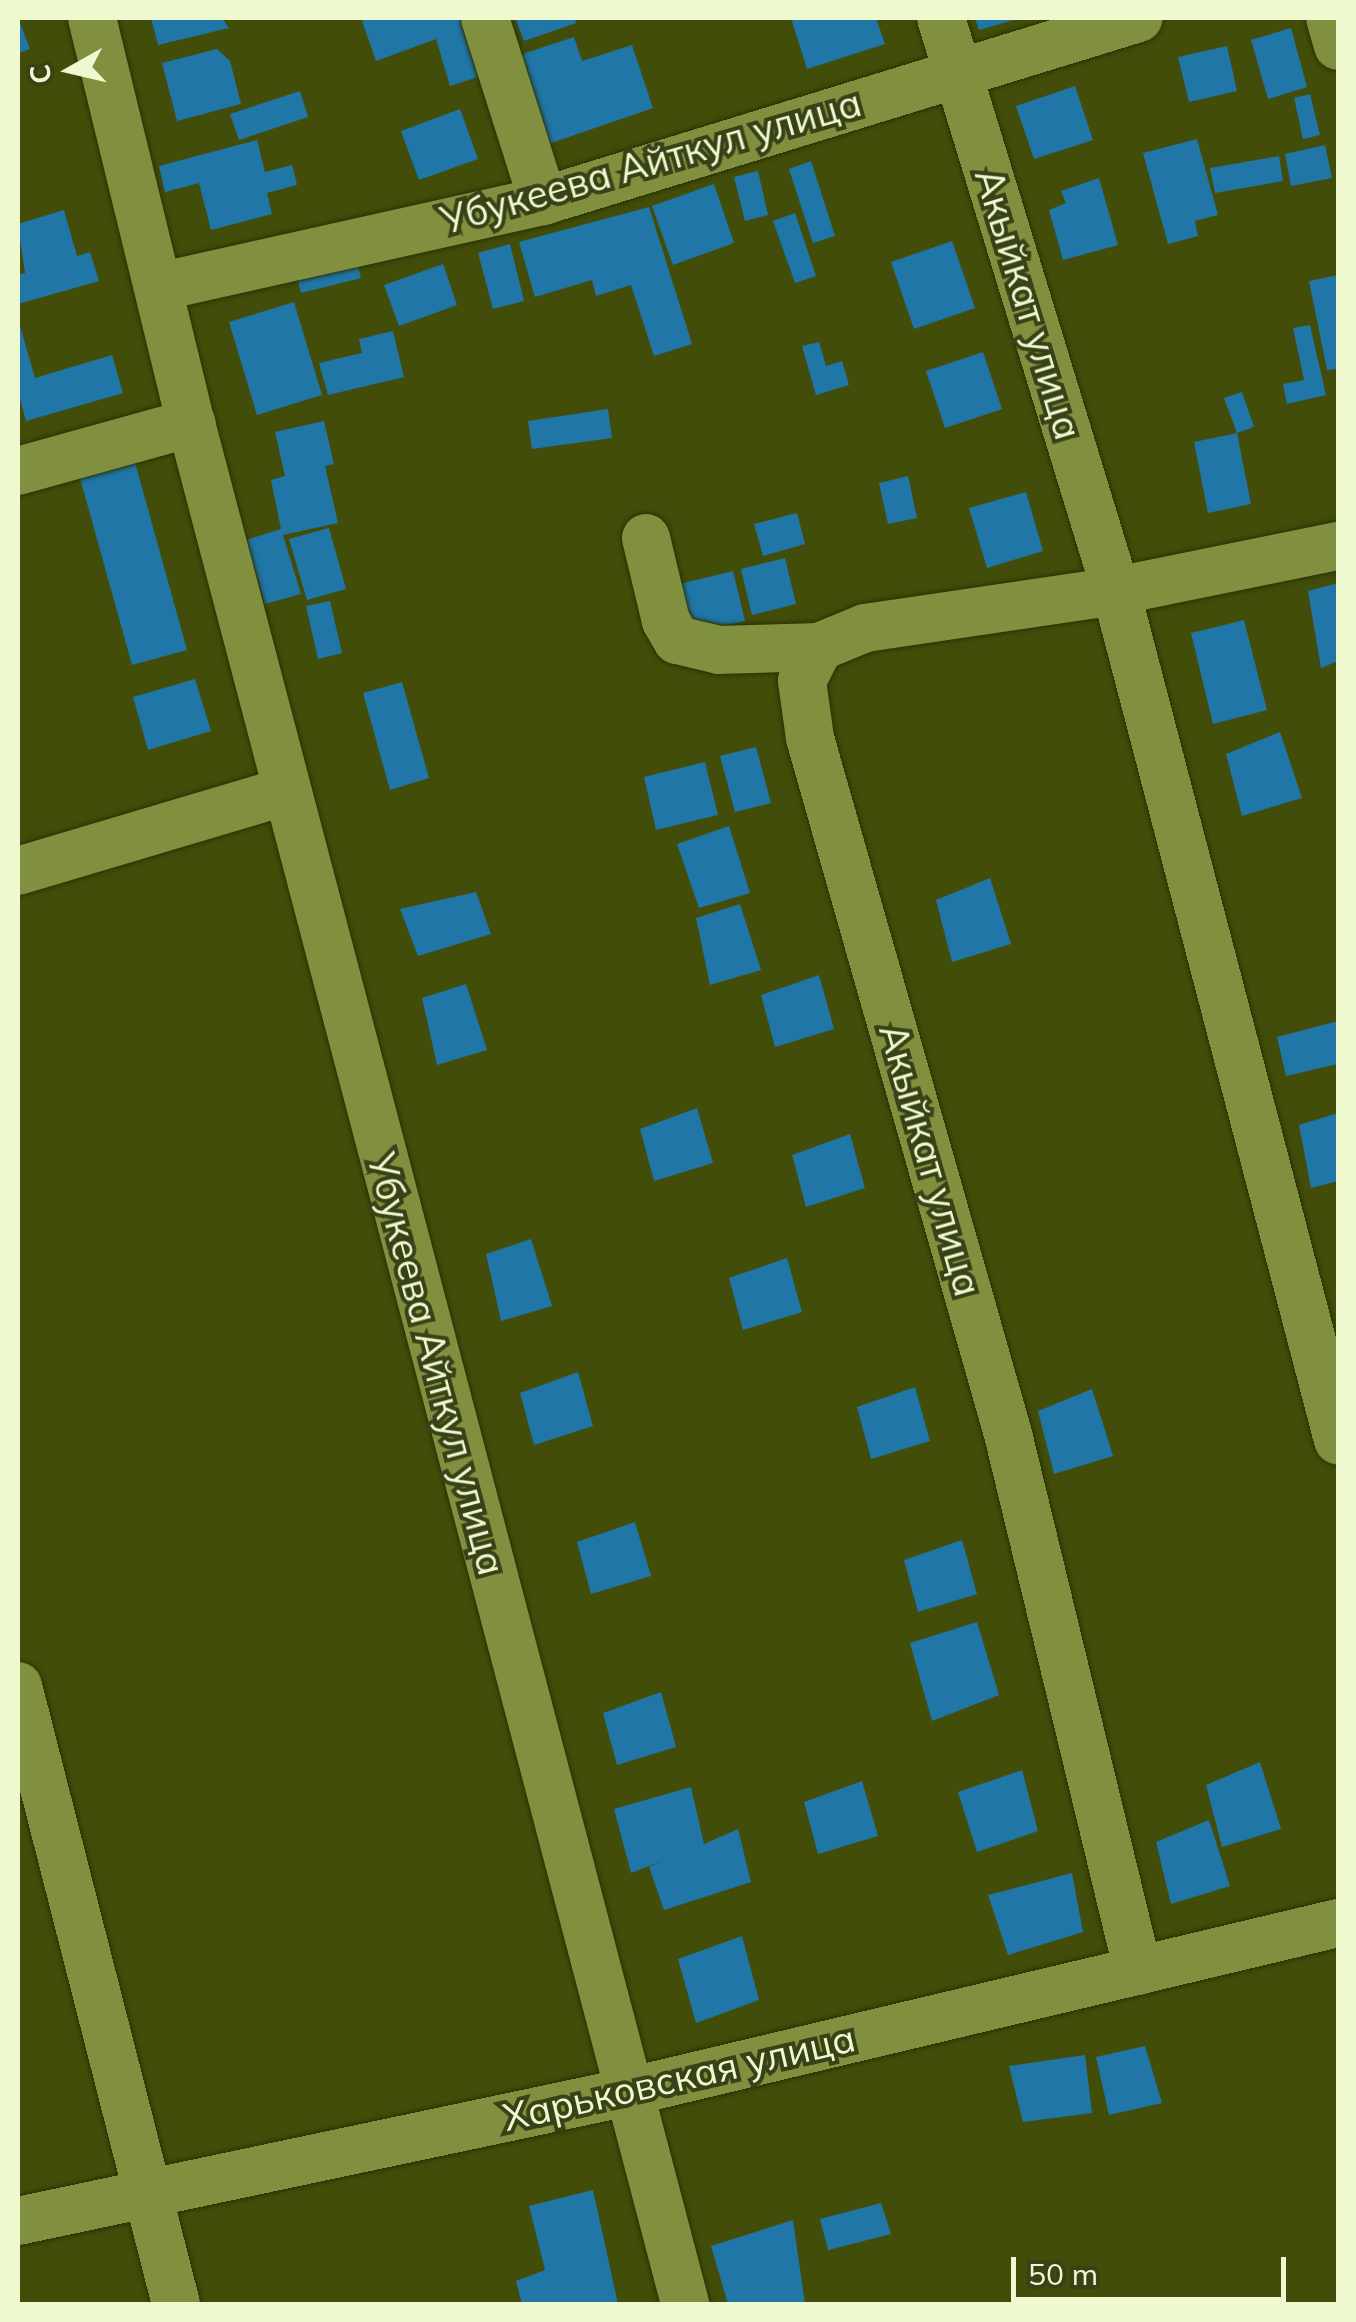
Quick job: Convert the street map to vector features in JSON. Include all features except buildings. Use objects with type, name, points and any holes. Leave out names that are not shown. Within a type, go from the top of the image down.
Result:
[{"type":"street","name":"Убукеева Айткул улица","points":[[92,18],[190,423],[684,2304]]},
{"type":"street","points":[[485,18],[543,200]]},
{"type":"street","name":"Акыйкат улица","points":[[941,18],[1116,591],[1338,1440]]},
{"type":"street","name":"Убукеева Айткул улица","points":[[158,288],[543,200],[1139,18]]},
{"type":"street","points":[[1330,18],[1338,46]]},
{"type":"street","points":[[18,471],[190,423]]},
{"type":"street","points":[[646,538],[666,621],[677,640],[719,650],[819,647],[865,628],[1116,591],[1338,546]]},
{"type":"street","name":"Акыйкат улица","points":[[819,647],[802,681],[810,738],[1008,1434],[1138,1971]]},
{"type":"street","points":[[18,871],[286,791]]},
{"type":"street","points":[[18,1686],[144,2194],[176,2304]]},
{"type":"street","name":"Харьковская улица","points":[[18,2221],[628,2092],[1338,1923]]}]
